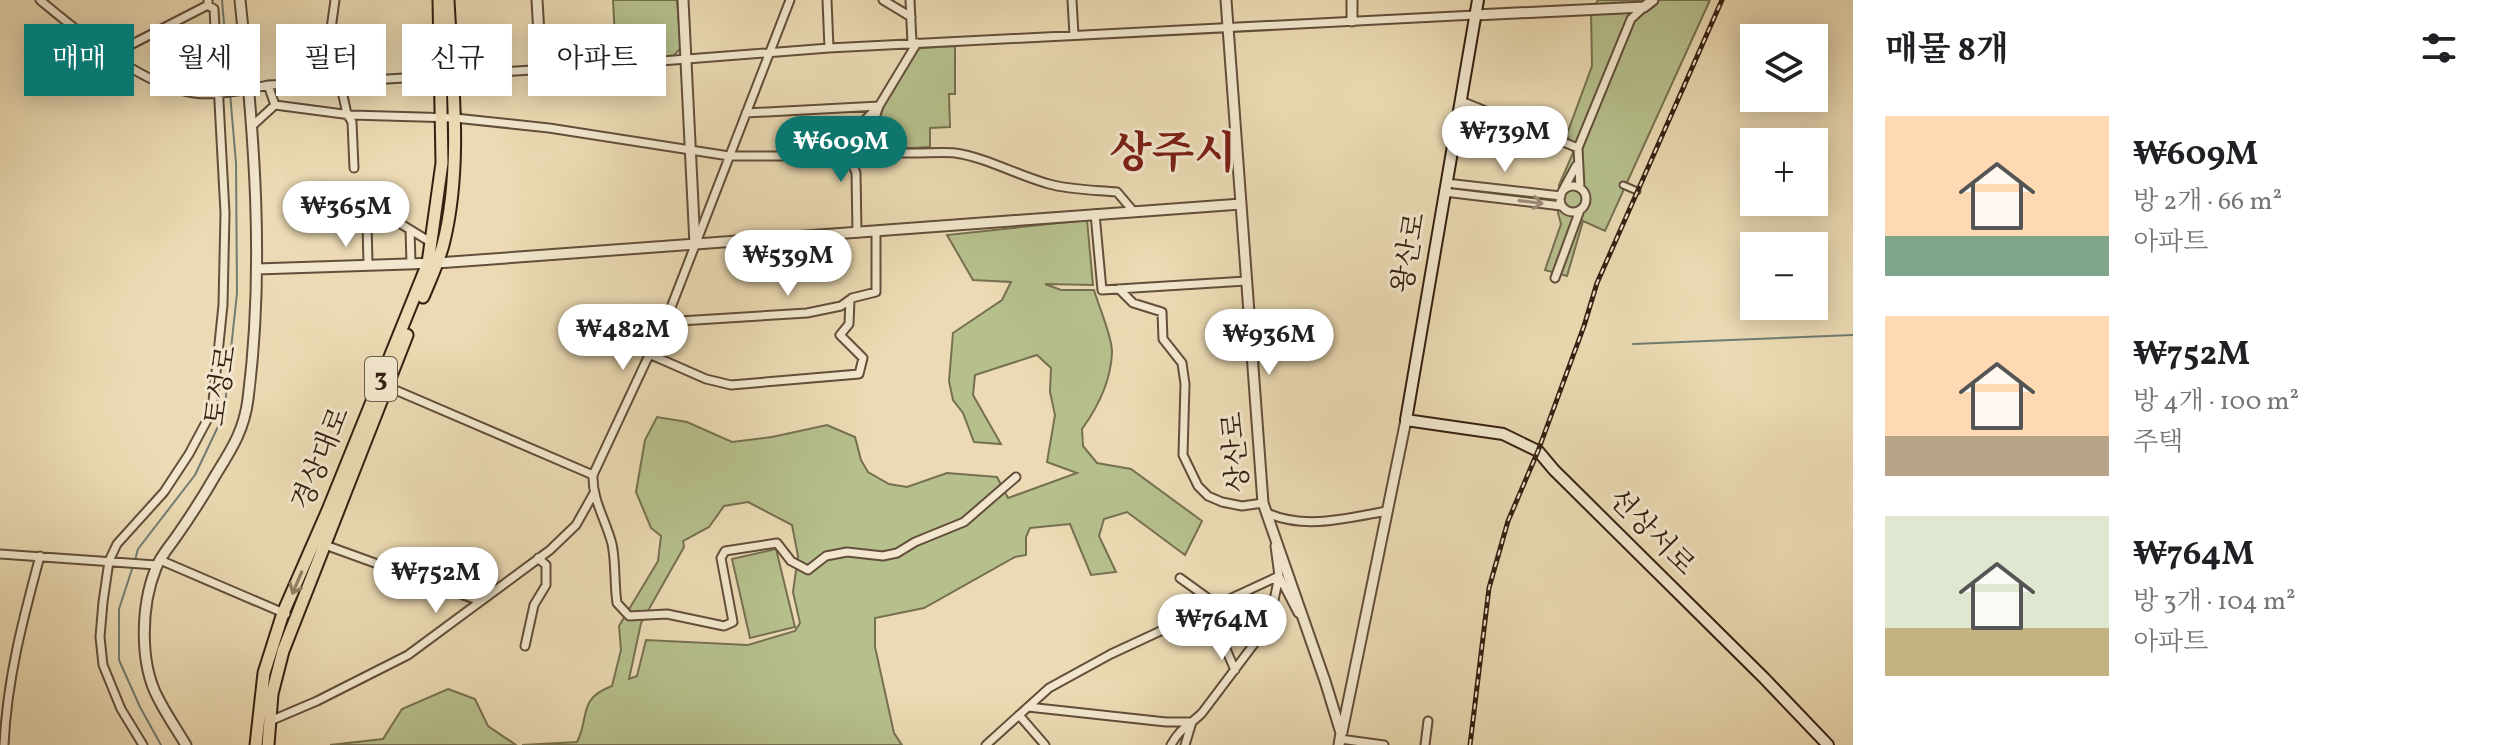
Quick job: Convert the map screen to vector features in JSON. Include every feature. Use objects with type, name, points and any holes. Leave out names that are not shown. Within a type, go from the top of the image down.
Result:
[{"type":"main road","name":"경상대로","points":[[439,0],[442,24]]},
{"type":"main road","name":"경상대로","points":[[448,0],[448,24]]},
{"type":"main road","name":"왕산로","points":[[1406,420],[1478,0]]},
{"type":"main road","name":"경상대로","points":[[256,745],[264,673],[283,613],[443,243],[450,196],[448,96]]},
{"type":"main road","name":"경상대로","points":[[432,263],[449,118]]},
{"type":"main road","name":"경상대로","points":[[268,745],[274,682],[383,384]]},
{"type":"main road","name":"선상서로","points":[[1406,420],[1503,434],[1538,451],[1828,745]]},
{"type":"street","points":[[40,0],[69,24]]},
{"type":"street","name":"토성로","points":[[240,0],[242,24]]},
{"type":"street","points":[[332,24],[335,0]]},
{"type":"street","points":[[537,0],[538,24]]},
{"type":"street","points":[[683,0],[695,245]]},
{"type":"street","points":[[790,0],[664,322],[593,475],[594,493],[611,541],[617,603],[629,616],[667,614],[724,626],[733,622],[721,558],[725,551],[777,543],[791,561],[808,570],[826,556],[847,552],[883,556],[897,553],[915,542],[964,522],[1016,477]]},
{"type":"street","points":[[827,0],[829,48]]},
{"type":"street","points":[[883,0],[911,17]]},
{"type":"street","points":[[910,0],[914,43],[873,121],[884,148],[895,154],[928,151],[959,154],[1052,185],[1117,192],[1134,212]]},
{"type":"street","points":[[1072,0],[1074,35]]},
{"type":"street","name":"상산로","points":[[1226,0],[1265,508],[1341,733],[1339,742]]},
{"type":"street","points":[[1352,0],[1352,21]]},
{"type":"street","points":[[1555,278],[1585,203],[1580,188],[1578,148],[1631,19],[1653,0]]},
{"type":"street","points":[[134,43],[208,3],[214,9],[215,24]]},
{"type":"street","points":[[666,60],[914,43],[1644,7]]},
{"type":"street","points":[[1626,8],[1631,19]]},
{"type":"street","points":[[268,85],[275,105]]},
{"type":"street","points":[[260,87],[276,85]]},
{"type":"street","points":[[143,745],[121,709],[103,665],[100,637],[109,561],[117,544],[164,492],[212,411],[223,305],[224,228],[218,96]]},
{"type":"street","name":"토성로","points":[[186,745],[157,696],[150,674],[146,651],[146,608],[158,563],[199,504],[242,431],[248,400],[257,269],[252,126],[248,96]]},
{"type":"street","points":[[343,96],[352,122],[354,168]]},
{"type":"street","points":[[1461,101],[1578,148]]},
{"type":"street","points":[[252,126],[275,105],[347,114],[449,118],[549,128],[729,156],[795,156],[811,151],[865,120],[879,106]]},
{"type":"street","points":[[746,113],[879,106]]},
{"type":"street","points":[[840,132],[856,173],[857,233]]},
{"type":"street","points":[[1561,206],[1562,193],[1577,164]]},
{"type":"street","points":[[1623,185],[1637,191]]},
{"type":"street","points":[[1445,187],[1562,193],[1569,187],[1580,188]]},
{"type":"street","points":[[1445,187],[1561,206],[1570,212],[1575,225]]},
{"type":"street","points":[[257,269],[432,263],[1241,204]]},
{"type":"street","points":[[1570,212],[1580,210]]},
{"type":"street","points":[[1095,214],[1102,290],[1246,281]]},
{"type":"street","points":[[367,221],[368,265]]},
{"type":"street","points":[[345,222],[396,221],[432,243]]},
{"type":"street","points":[[410,230],[411,263]]},
{"type":"street","points":[[664,322],[807,313],[841,306],[876,292],[876,231]]},
{"type":"street","points":[[1119,289],[1133,303],[1162,312],[1163,339],[1182,363],[1185,384],[1183,455],[1198,486],[1208,496],[1222,502],[1265,508],[1284,520],[1307,522],[1387,511]]},
{"type":"street","points":[[649,354],[706,379],[731,385],[859,374],[863,358],[840,335],[849,324],[850,300]]},
{"type":"street","points":[[383,384],[593,475]]},
{"type":"street","points":[[1384,745],[1339,742],[1406,420]]},
{"type":"street","points":[[270,721],[408,655],[550,550],[576,525],[594,493]]},
{"type":"street","points":[[1171,745],[1180,730],[1192,722],[1235,670],[1257,640],[1272,610],[1279,576],[1274,536]]},
{"type":"street","points":[[325,545],[480,601]]},
{"type":"street","points":[[0,554],[158,563],[296,616]]},
{"type":"street","points":[[4,745],[10,674],[40,556]]},
{"type":"street","points":[[525,646],[534,605],[546,585],[546,565],[538,558]]},
{"type":"street","points":[[986,745],[996,740],[1049,688],[1111,654],[1279,576]]},
{"type":"street","points":[[1279,576],[1310,636]]},
{"type":"street","points":[[1180,578],[1216,604]]},
{"type":"street","points":[[1215,624],[1235,670]]},
{"type":"street","points":[[1028,707],[1192,722]]},
{"type":"street","points":[[1019,715],[1045,745]]},
{"type":"street","points":[[1425,745],[1428,721]]},
{"type":"street","points":[[1185,745],[1192,722]]},
{"type":"green space","points":[[613,0],[677,0],[681,48],[671,58],[666,58],[666,24],[614,24]]},
{"type":"green space","points":[[1598,0],[1710,0],[1605,231],[1583,221],[1567,276],[1545,270],[1561,224],[1558,213],[1559,185],[1573,153],[1567,134],[1592,66],[1591,11]]},
{"type":"green space","points":[[955,46],[955,94],[949,94],[950,127],[930,128],[930,147],[893,149],[885,142],[878,123],[902,71],[921,48]]},
{"type":"green space","points":[[1087,220],[1093,285],[1045,284],[1061,290],[1094,290],[1110,338],[1109,373],[1098,402],[1082,429],[1083,446],[1097,463],[1131,469],[1202,521],[1185,555],[1127,512],[1104,519],[1099,536],[1116,572],[1091,575],[1070,524],[1030,528],[1026,537],[1026,555],[1015,557],[924,608],[875,618],[875,647],[894,733],[902,745],[522,745],[577,742],[589,703],[601,691],[612,686],[621,650],[619,626],[658,561],[661,536],[651,528],[636,492],[645,440],[657,417],[687,422],[732,442],[827,425],[855,437],[868,472],[889,484],[907,487],[947,473],[997,477],[1008,498],[1077,473],[1047,462],[1055,415],[1050,392],[1051,368],[1037,355],[975,375],[973,395],[1001,444],[974,442],[963,413],[953,400],[949,381],[953,333],[1002,300],[1011,282],[973,280],[947,235]],"holes":[[[748,502],[792,525],[798,556],[793,592],[800,623],[795,631],[748,645],[646,640],[637,676],[629,679],[641,623],[684,547],[683,541],[709,527],[724,506]]]},
{"type":"green space","points":[[776,549],[795,627],[750,638],[732,559]]},
{"type":"green space","points":[[448,689],[475,699],[488,726],[516,745],[330,745],[383,739],[402,709]]},
{"type":"waterway","points":[[135,560],[138,549],[195,475],[224,414],[237,293],[236,163],[222,0]]},
{"type":"waterway","points":[[1633,344],[1853,335]]},
{"type":"waterway","points":[[133,566],[119,609],[119,660],[161,745]]},
{"type":"railway","points":[[1470,745],[1489,588],[1508,521],[1538,451],[1597,283],[1722,0]]},
{"type":"district","name":"상주시","points":[[1173,155]]}]
